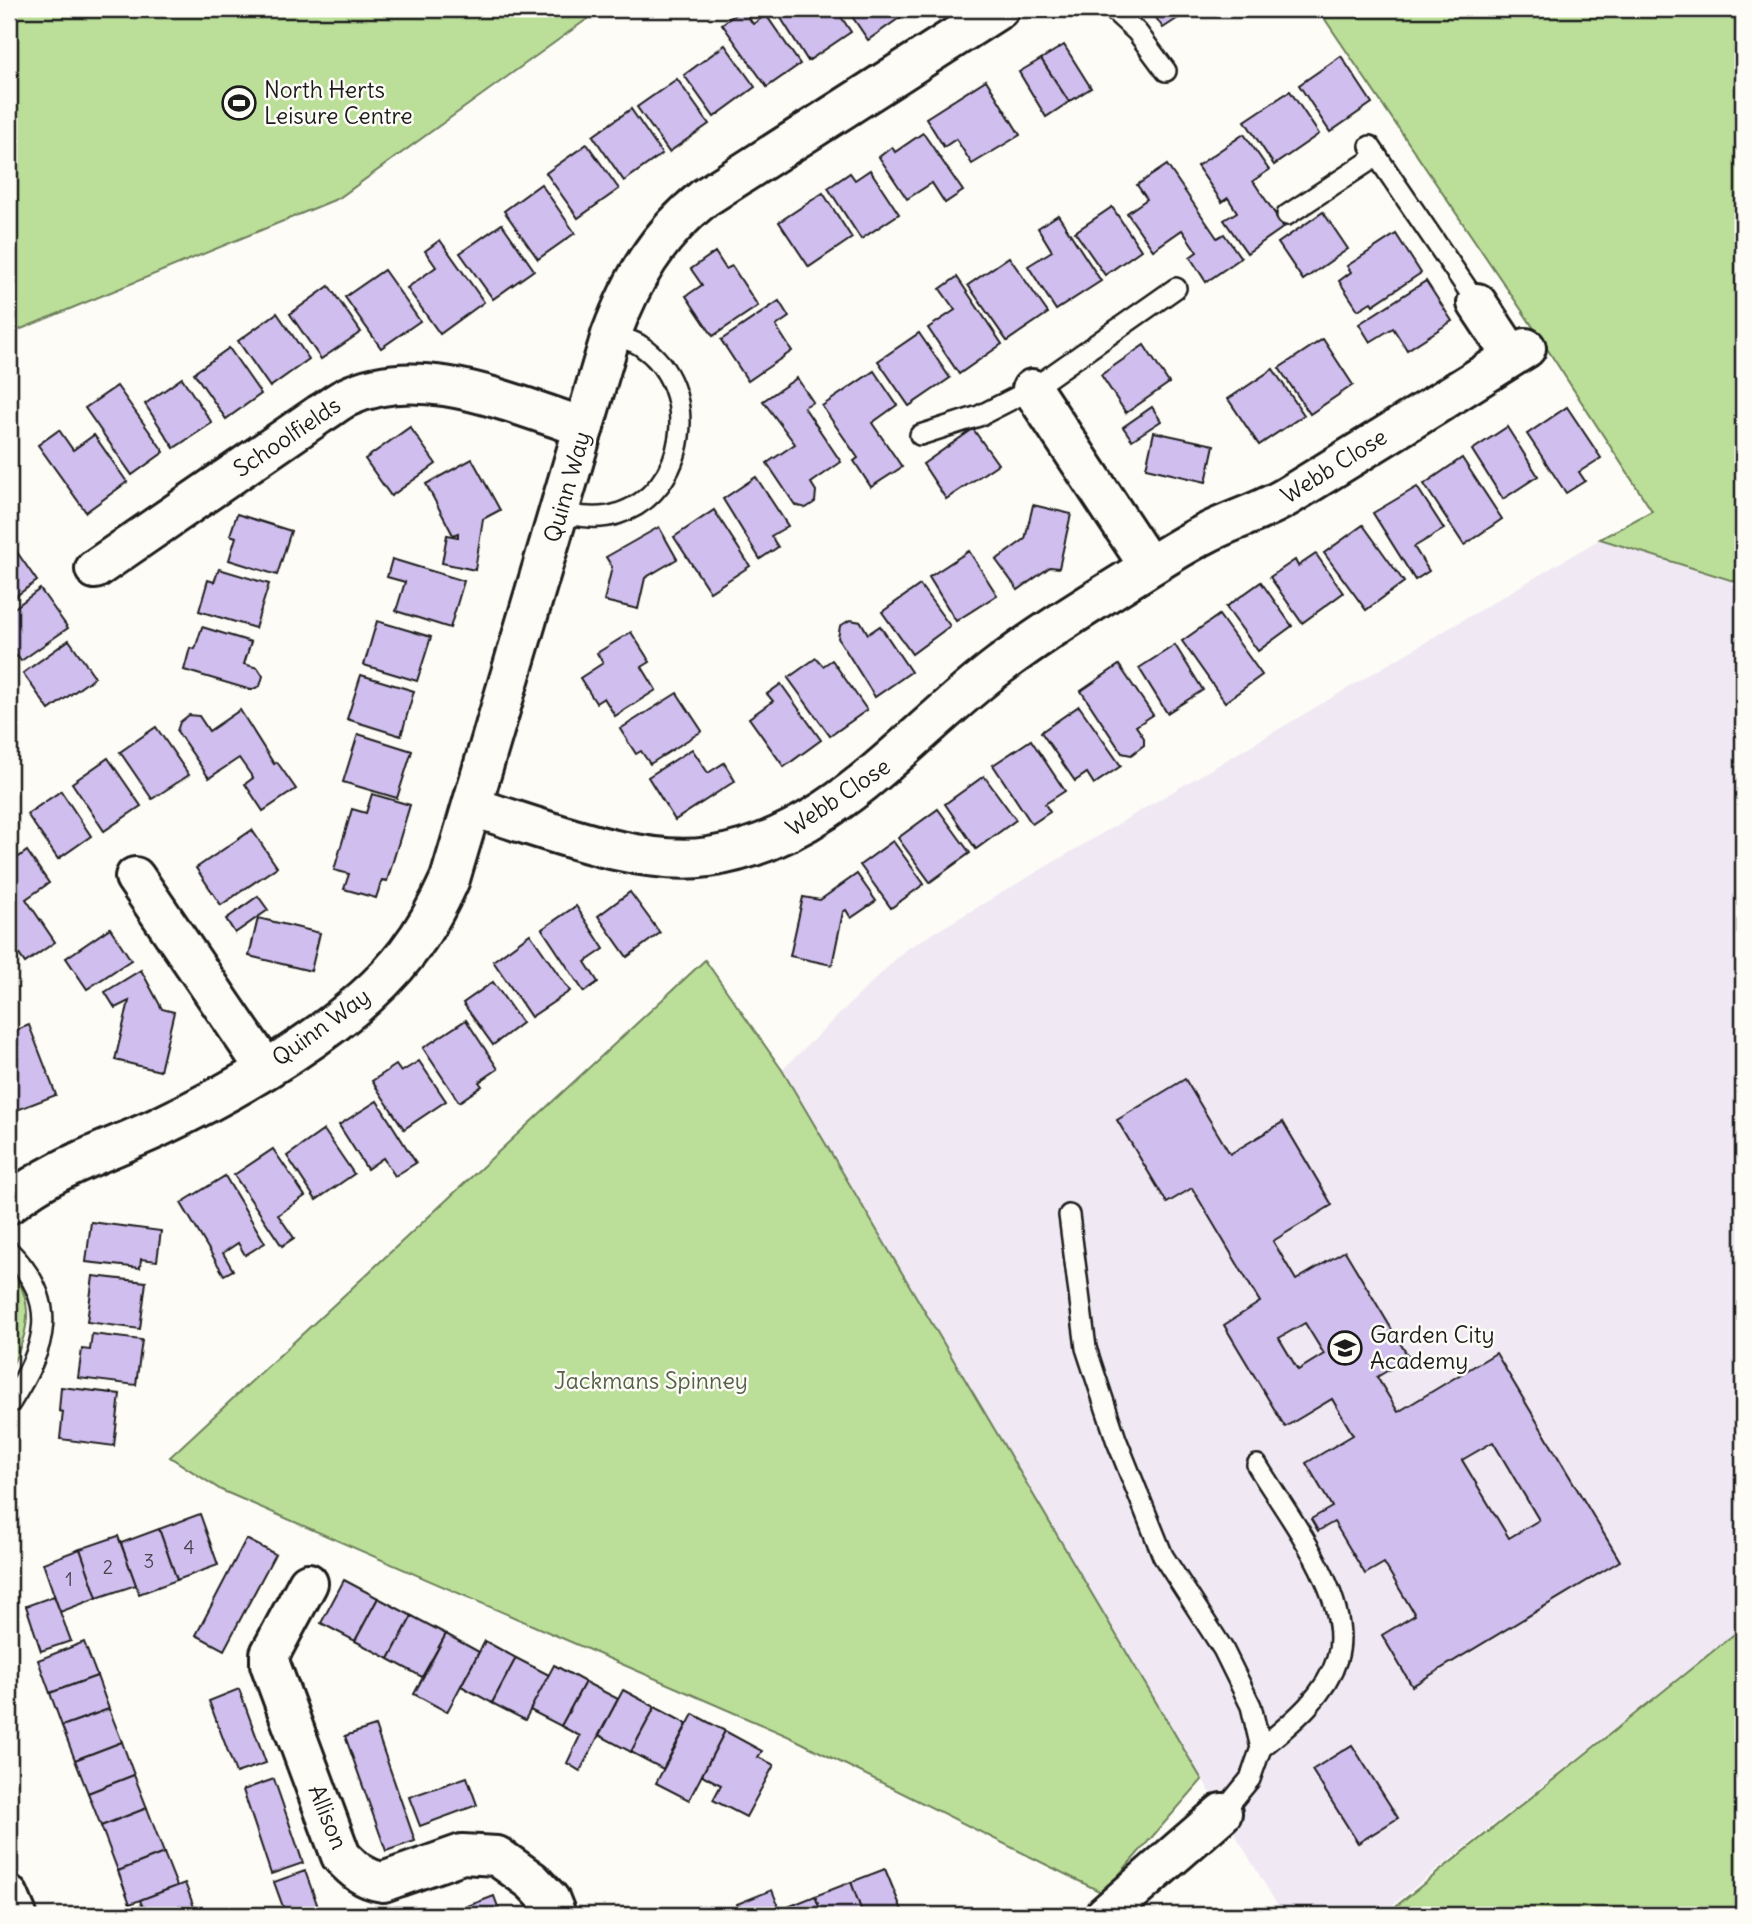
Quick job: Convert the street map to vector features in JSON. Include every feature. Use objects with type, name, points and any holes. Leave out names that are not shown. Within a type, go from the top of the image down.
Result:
[{"type":"street","name":"Quinn Way","points":[[9,1204],[58,1171],[155,1129],[211,1101],[265,1068],[348,1013],[406,955],[431,919],[450,879],[611,335],[638,271],[677,220],[704,198],[999,9]]},
{"type":"street","name":"Webb Close","points":[[472,807],[632,853],[669,859],[708,858],[753,848],[779,837],[841,800],[896,758],[999,665],[1150,566],[1205,534],[1285,498],[1519,352],[1478,303]]},
{"type":"street","name":"Schoolfields","points":[[95,569],[348,396],[401,384],[450,387],[584,427]]},
{"type":"street","points":[[1031,389],[1150,566]]},
{"type":"street","name":"Quinn Way","points":[[135,877],[265,1068]]},
{"type":"street","name":"Allison","points":[[308,1583],[270,1654],[270,1664],[341,1856],[356,1872],[370,1880],[383,1882],[463,1854],[497,1856],[532,1881],[550,1900],[556,1915]]},
{"type":"street","points":[[1105,1915],[1222,1813]]},
{"type":"street","points":[[9,1896],[17,1915]]},
{"type":"lane","points":[[1112,9],[1137,32],[1166,71]]},
{"type":"lane","points":[[1287,215],[1374,151],[1478,303]]},
{"type":"lane","points":[[920,435],[979,416],[1031,389],[1176,288]]},
{"type":"lane","points":[[559,514],[597,519],[619,514],[642,502],[665,476],[680,441],[681,411],[673,386],[641,345],[611,335]]},
{"type":"lane","points":[[1069,1214],[1072,1261],[1086,1348],[1116,1439],[1163,1556],[1223,1649],[1251,1706],[1261,1748]]},
{"type":"lane","points":[[9,1251],[23,1265],[37,1287],[44,1311],[43,1338],[33,1366],[11,1402]]},
{"type":"lane","points":[[1222,1813],[1250,1779],[1261,1748],[1302,1713],[1324,1684],[1337,1658],[1340,1621],[1331,1590],[1257,1465]]},
{"type":"shaded area","name":"Garden City Academy","points":[[1600,539],[1743,584],[1743,1626],[1380,1915],[1283,1915],[782,1070],[905,950]]},
{"type":"green space","name":"North Herts Leisure Centre","points":[[9,9],[601,9],[339,198],[9,334]]},
{"type":"green space","points":[[1318,9],[1743,9],[1743,584],[1600,539],[1652,511],[1533,327]]},
{"type":"green space","name":"Jackmans Spinney","points":[[705,960],[782,1070],[1202,1780],[1103,1893],[792,1738],[221,1490],[170,1457]]},
{"type":"green space","points":[[9,1266],[23,1292],[27,1317],[22,1343],[9,1371]]},
{"type":"green space","points":[[1743,1627],[1743,1915],[1385,1915]]},
{"type":"building","points":[[743,9],[753,24],[766,15],[800,64],[767,87],[722,24]]},
{"type":"building","points":[[788,9],[836,9],[851,32],[808,61],[779,15]]},
{"type":"building","points":[[847,9],[912,9],[868,40]]},
{"type":"building","points":[[1150,9],[1192,9],[1163,28]]},
{"type":"building","points":[[725,45],[755,87],[714,117],[684,75]]},
{"type":"building","points":[[1064,45],[1091,88],[1069,102],[1041,59]]},
{"type":"building","points":[[1341,56],[1372,103],[1330,132],[1299,85]]},
{"type":"building","points":[[1041,59],[1069,102],[1046,117],[1019,72]]},
{"type":"building","points":[[677,79],[709,124],[669,152],[637,107]]},
{"type":"building","points":[[986,80],[1020,135],[972,164],[956,139],[944,147],[926,118]]},
{"type":"building","points":[[1290,91],[1319,134],[1274,165],[1245,121]]},
{"type":"building","points":[[631,109],[662,154],[624,181],[593,136]]},
{"type":"building","points":[[923,133],[963,191],[945,203],[932,183],[907,199],[879,157],[892,147],[895,152]]},
{"type":"building","points":[[1244,134],[1269,170],[1253,181],[1284,227],[1247,253],[1224,220],[1237,212],[1228,198],[1222,202],[1197,166]]},
{"type":"building","points":[[587,144],[619,189],[578,218],[546,173]]},
{"type":"building","points":[[1167,165],[1217,238],[1224,234],[1241,258],[1206,282],[1190,257],[1197,252],[1182,230],[1153,250],[1127,213],[1147,199],[1137,185]]},
{"type":"building","points":[[870,170],[899,214],[861,239],[828,188],[850,173],[855,180]]},
{"type":"building","points":[[541,184],[575,233],[538,259],[504,211]]},
{"type":"building","points":[[823,193],[852,238],[809,267],[779,222]]},
{"type":"building","points":[[1112,207],[1141,250],[1105,275],[1075,232]]},
{"type":"building","points":[[1323,212],[1348,249],[1303,280],[1278,243]]},
{"type":"building","points":[[1058,215],[1101,281],[1056,310],[1028,266],[1052,251],[1038,228]]},
{"type":"building","points":[[502,224],[534,270],[493,299],[460,253]]},
{"type":"building","points":[[1396,234],[1421,273],[1373,305],[1371,302],[1358,310],[1339,281],[1351,272],[1347,266]]},
{"type":"building","points":[[440,240],[484,302],[440,334],[407,288],[436,267],[425,251]]},
{"type":"building","points":[[715,252],[726,269],[732,266],[758,306],[713,336],[686,296],[702,285],[691,269]]},
{"type":"building","points":[[1009,257],[1048,313],[1007,341],[968,285]]},
{"type":"building","points":[[384,270],[420,321],[381,348],[345,297]]},
{"type":"building","points":[[957,277],[1002,344],[959,374],[928,328],[955,310],[940,289]]},
{"type":"building","points":[[1426,281],[1452,321],[1407,350],[1393,328],[1370,342],[1359,324]]},
{"type":"building","points":[[329,286],[361,332],[321,359],[290,314]]},
{"type":"building","points":[[779,301],[789,317],[776,326],[792,351],[748,381],[721,340]]},
{"type":"building","points":[[277,313],[309,359],[270,387],[238,341]]},
{"type":"building","points":[[919,333],[950,378],[909,406],[878,361]]},
{"type":"building","points":[[1323,339],[1353,385],[1310,414],[1279,368]]},
{"type":"building","points":[[1144,345],[1169,383],[1126,413],[1101,375]]},
{"type":"building","points":[[229,348],[261,394],[226,419],[194,373]]},
{"type":"building","points":[[1273,369],[1304,415],[1259,445],[1228,399]]},
{"type":"building","points":[[874,371],[897,405],[872,423],[902,467],[871,487],[854,461],[858,458],[822,406]]},
{"type":"building","points":[[182,378],[212,423],[174,448],[145,404]]},
{"type":"building","points":[[797,378],[813,402],[804,407],[841,462],[811,483],[816,491],[815,502],[806,508],[795,505],[767,463],[795,444],[763,401]]},
{"type":"building","points":[[117,386],[164,452],[132,475],[85,408]]},
{"type":"building","points":[[1152,407],[1161,421],[1132,440],[1123,427]]},
{"type":"building","points":[[1567,407],[1601,458],[1579,472],[1585,481],[1566,493],[1527,434]]},
{"type":"building","points":[[410,427],[436,464],[391,496],[365,459]]},
{"type":"building","points":[[1507,427],[1538,476],[1503,499],[1472,450]]},
{"type":"building","points":[[973,429],[998,464],[946,499],[923,464]]},
{"type":"building","points":[[59,430],[73,450],[94,435],[127,482],[86,512],[38,445]]},
{"type":"building","points":[[1154,432],[1214,445],[1206,482],[1146,468]]},
{"type":"building","points":[[1462,458],[1502,519],[1464,545],[1424,484]]},
{"type":"building","points":[[472,459],[500,510],[483,519],[475,570],[442,563],[447,535],[458,537],[458,533],[453,535],[426,484]]},
{"type":"building","points":[[756,477],[788,526],[771,536],[778,547],[760,559],[723,499]]},
{"type":"building","points":[[1417,487],[1444,529],[1414,547],[1429,571],[1415,580],[1373,513]]},
{"type":"building","points":[[1033,505],[1071,514],[1059,568],[1050,567],[1018,590],[996,560],[1025,539]]},
{"type":"building","points":[[714,510],[750,566],[710,592],[674,537]]},
{"type":"building","points":[[237,514],[291,531],[277,575],[229,560],[236,537],[230,535]]},
{"type":"building","points":[[1363,525],[1404,582],[1366,610],[1324,553]]},
{"type":"building","points":[[659,527],[677,559],[645,578],[638,609],[604,601],[612,567],[606,557]]},
{"type":"building","points":[[9,543],[37,581],[9,601]]},
{"type":"building","points":[[969,551],[997,595],[956,621],[929,577]]},
{"type":"building","points":[[1316,554],[1343,593],[1302,623],[1270,577],[1295,560],[1298,566]]},
{"type":"building","points":[[392,559],[464,581],[450,628],[396,611],[405,582],[387,577]]},
{"type":"building","points":[[219,569],[269,584],[255,628],[199,611],[208,580],[214,582]]},
{"type":"building","points":[[1261,582],[1292,626],[1258,651],[1226,607]]},
{"type":"building","points":[[920,585],[950,626],[912,654],[882,612]]},
{"type":"building","points":[[40,589],[68,628],[21,661],[17,656],[9,662],[9,612]]},
{"type":"building","points":[[1219,615],[1262,675],[1225,702],[1182,641]]},
{"type":"building","points":[[850,620],[861,622],[868,634],[880,626],[911,672],[875,697],[838,638],[840,626]]},
{"type":"building","points":[[377,621],[431,637],[417,681],[364,665]]},
{"type":"building","points":[[202,627],[251,642],[244,664],[258,668],[263,676],[260,686],[251,690],[184,670],[190,648],[195,649]]},
{"type":"building","points":[[631,632],[650,662],[642,667],[656,690],[615,716],[604,698],[596,703],[580,678],[603,663],[597,653]]},
{"type":"building","points":[[69,640],[95,677],[49,710],[23,673]]},
{"type":"building","points":[[1175,645],[1203,690],[1167,713],[1139,668]]},
{"type":"building","points":[[816,658],[823,666],[832,660],[867,710],[830,736],[788,678]]},
{"type":"building","points":[[1119,665],[1153,715],[1136,726],[1144,738],[1144,745],[1131,755],[1122,753],[1081,691]]},
{"type":"building","points":[[361,675],[414,691],[401,736],[347,719]]},
{"type":"building","points":[[781,684],[821,740],[784,767],[749,718],[773,701],[767,694]]},
{"type":"building","points":[[677,693],[702,731],[650,764],[641,751],[636,754],[620,729]]},
{"type":"building","points":[[1079,706],[1121,766],[1094,784],[1087,773],[1075,781],[1041,732]]},
{"type":"building","points":[[240,710],[274,764],[277,762],[296,789],[263,811],[245,784],[253,778],[239,758],[209,778],[177,731],[180,722],[189,715],[199,716],[209,731]]},
{"type":"building","points":[[156,727],[189,775],[152,799],[120,752]]},
{"type":"building","points":[[358,734],[412,751],[397,798],[343,782]]},
{"type":"building","points":[[1031,740],[1065,791],[1045,804],[1050,812],[1032,824],[993,765]]},
{"type":"building","points":[[692,749],[708,773],[724,763],[735,781],[675,820],[648,777]]},
{"type":"building","points":[[108,758],[141,806],[104,831],[72,783]]},
{"type":"building","points":[[984,776],[1016,820],[976,849],[945,804]]},
{"type":"building","points":[[61,791],[91,836],[58,859],[27,814]]},
{"type":"building","points":[[372,794],[410,805],[387,881],[382,880],[376,898],[344,889],[349,874],[334,870],[352,809],[366,813]]},
{"type":"building","points":[[938,809],[970,853],[930,882],[898,838]]},
{"type":"building","points":[[252,830],[277,867],[221,905],[196,868]]},
{"type":"building","points":[[893,841],[924,884],[891,908],[860,865]]},
{"type":"building","points":[[27,851],[49,883],[26,899],[55,942],[25,963],[9,940],[12,933],[9,928],[9,864]]},
{"type":"building","points":[[857,874],[876,901],[851,918],[846,910],[843,912],[832,965],[790,956],[803,897],[820,900]]},
{"type":"building","points":[[630,892],[660,933],[627,957],[598,916]]},
{"type":"building","points":[[258,896],[268,910],[235,933],[226,919]]},
{"type":"building","points":[[576,906],[604,949],[585,962],[598,982],[584,992],[542,929]]},
{"type":"building","points":[[258,918],[320,933],[311,971],[249,956]]},
{"type":"building","points":[[110,928],[131,960],[87,989],[66,958]]},
{"type":"building","points":[[530,934],[570,991],[531,1017],[493,961]]},
{"type":"building","points":[[141,970],[162,1009],[174,1012],[160,1071],[115,1060],[129,1001],[115,1008],[105,992]]},
{"type":"building","points":[[493,982],[522,1023],[493,1045],[463,1003]]},
{"type":"building","points":[[466,1020],[498,1069],[479,1082],[482,1086],[459,1102],[423,1048]]},
{"type":"building","points":[[29,1025],[56,1095],[9,1113],[9,1052],[16,1049],[9,1033]]},
{"type":"building","points":[[419,1061],[446,1101],[404,1129],[372,1081],[396,1065],[401,1072]]},
{"type":"building","points":[[1185,1079],[1230,1154],[1283,1122],[1332,1205],[1273,1241],[1296,1280],[1345,1251],[1409,1358],[1377,1377],[1398,1412],[1496,1353],[1620,1561],[1412,1686],[1382,1635],[1415,1615],[1384,1563],[1365,1574],[1334,1522],[1318,1531],[1311,1519],[1332,1507],[1306,1463],[1353,1435],[1332,1399],[1285,1427],[1224,1325],[1260,1302],[1192,1188],[1167,1203],[1117,1120]],"holes":[[[1305,1323],[1324,1354],[1298,1370],[1279,1338]],[[1493,1442],[1539,1520],[1509,1538],[1462,1460]]]},
{"type":"building","points":[[377,1101],[416,1163],[395,1176],[383,1158],[367,1169],[339,1125]]},
{"type":"building","points":[[324,1130],[354,1174],[316,1200],[287,1156]]},
{"type":"building","points":[[273,1149],[305,1196],[278,1215],[294,1238],[282,1246],[234,1175]]},
{"type":"building","points":[[225,1176],[265,1243],[245,1255],[238,1243],[223,1253],[233,1270],[224,1275],[181,1203]]},
{"type":"building","points":[[91,1222],[161,1231],[157,1261],[141,1259],[140,1268],[86,1262]]},
{"type":"building","points":[[93,1276],[146,1282],[140,1329],[87,1322]]},
{"type":"building","points":[[92,1334],[142,1340],[136,1385],[78,1378],[82,1349],[90,1350]]},
{"type":"building","points":[[61,1387],[120,1394],[114,1446],[60,1439],[63,1412],[59,1411]]},
{"type":"building","points":[[200,1514],[218,1565],[177,1580],[159,1529]]},
{"type":"building","points":[[159,1529],[177,1580],[139,1594],[121,1543]]},
{"type":"building","points":[[118,1536],[136,1585],[97,1598],[80,1549]]},
{"type":"building","points":[[246,1539],[275,1554],[224,1650],[196,1635]]},
{"type":"building","points":[[80,1549],[97,1598],[60,1612],[43,1563]]},
{"type":"building","points":[[344,1580],[378,1598],[355,1641],[321,1623]]},
{"type":"building","points":[[54,1596],[71,1641],[41,1651],[26,1606]]},
{"type":"building","points":[[378,1598],[412,1616],[389,1659],[355,1641]]},
{"type":"building","points":[[412,1616],[446,1634],[422,1677],[389,1659]]},
{"type":"building","points":[[446,1634],[479,1652],[447,1712],[414,1694]]},
{"type":"building","points":[[485,1641],[516,1658],[492,1703],[461,1686]]},
{"type":"building","points":[[84,1642],[97,1676],[50,1693],[38,1660]]},
{"type":"building","points":[[516,1658],[549,1675],[525,1720],[492,1703]]},
{"type":"building","points":[[554,1665],[585,1682],[561,1726],[530,1710]]},
{"type":"building","points":[[97,1676],[109,1709],[62,1726],[50,1693]]},
{"type":"building","points":[[585,1682],[618,1699],[580,1771],[567,1763],[580,1736],[561,1726]]},
{"type":"building","points":[[239,1689],[266,1763],[236,1773],[209,1701]]},
{"type":"building","points":[[623,1690],[655,1707],[631,1752],[599,1735]]},
{"type":"building","points":[[655,1707],[687,1724],[663,1769],[631,1752]]},
{"type":"building","points":[[109,1709],[122,1742],[75,1760],[62,1726]]},
{"type":"building","points":[[693,1714],[725,1731],[689,1800],[656,1783]]},
{"type":"building","points":[[375,1726],[415,1841],[386,1851],[345,1736]]},
{"type":"building","points":[[725,1731],[762,1751],[758,1757],[774,1765],[746,1817],[713,1800],[721,1785],[702,1775]]},
{"type":"building","points":[[122,1742],[134,1775],[88,1793],[75,1760]]},
{"type":"building","points":[[1352,1745],[1398,1818],[1358,1843],[1312,1770]]},
{"type":"building","points":[[134,1775],[147,1808],[101,1826],[88,1793]]},
{"type":"building","points":[[467,1777],[477,1805],[420,1826],[409,1797]]},
{"type":"building","points":[[274,1779],[303,1863],[271,1874],[243,1790]]},
{"type":"building","points":[[147,1808],[164,1853],[118,1871],[101,1826]]},
{"type":"building","points":[[164,1853],[177,1886],[130,1904],[118,1871]]},
{"type":"building","points":[[885,1869],[904,1915],[863,1915],[851,1882]]},
{"type":"building","points":[[305,1871],[321,1915],[286,1915],[274,1882]]},
{"type":"building","points":[[851,1882],[863,1915],[822,1915],[815,1896]]},
{"type":"building","points":[[185,1883],[197,1915],[146,1915],[140,1900]]},
{"type":"building","points":[[772,1890],[782,1915],[741,1915],[737,1904]]},
{"type":"building","points":[[494,1896],[501,1915],[444,1915]]},
{"type":"building","points":[[815,1896],[822,1915],[782,1915],[780,1910]]},
{"type":"place","name":"North Herts Leisure Centre","points":[[239,103]]},
{"type":"place","name":"Garden City Academy","points":[[1345,1348]]}]
